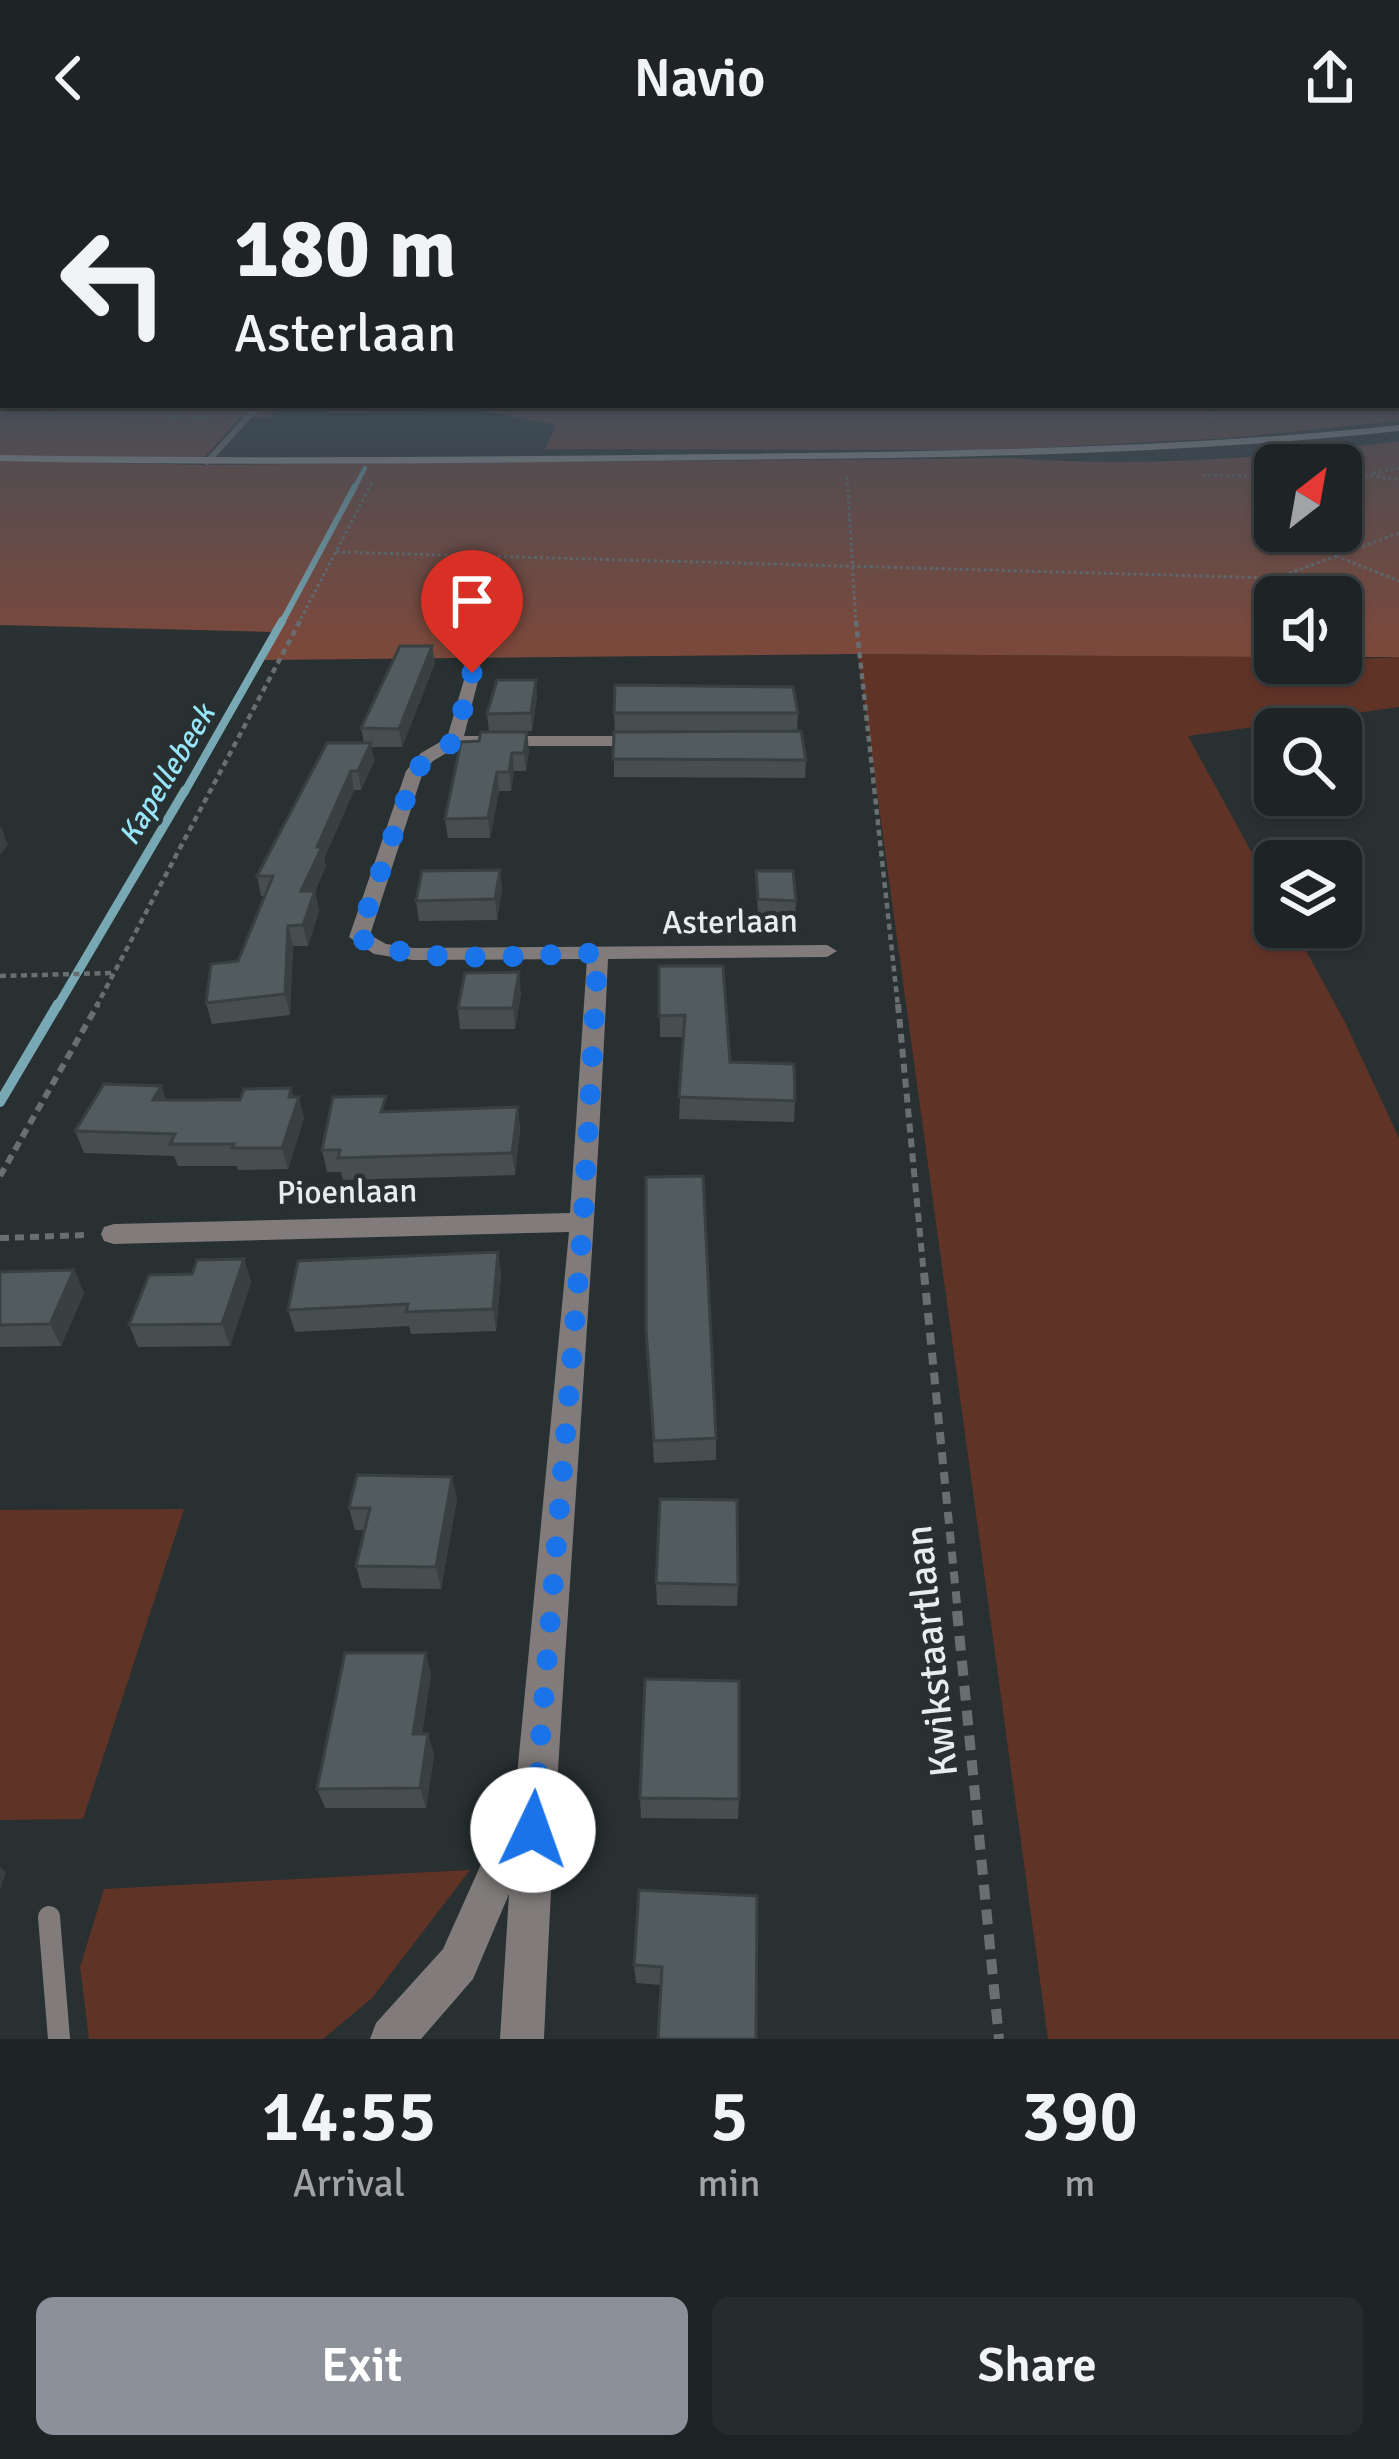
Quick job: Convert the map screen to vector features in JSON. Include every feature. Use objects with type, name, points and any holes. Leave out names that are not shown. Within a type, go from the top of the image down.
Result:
[{"type":"street","points":[[472,673],[455,741],[664,740]]},
{"type":"street","name":"Asterlaan","points":[[455,741],[427,758],[415,772],[358,937],[381,950],[413,954],[827,951]]},
{"type":"street","points":[[522,2039],[535,1787],[583,1222],[598,953]]},
{"type":"street","name":"Pioenlaan","points":[[114,1234],[583,1222]]},
{"type":"street","points":[[392,2039],[458,1964],[535,1787]]},
{"type":"lane","points":[[49,1917],[59,2039]]},
{"type":"path","points":[[0,1176],[113,973],[379,468]]},
{"type":"path","name":"Kwikstaartlaan","points":[[843,468],[999,2039]]},
{"type":"path","points":[[1365,474],[1399,468]]},
{"type":"path","points":[[1362,474],[1399,480]]},
{"type":"path","points":[[1202,475],[1254,476]]},
{"type":"path","points":[[335,552],[1276,578],[1399,532]]},
{"type":"path","points":[[1333,555],[1383,578],[1399,580]]},
{"type":"path","points":[[0,976],[113,973]]},
{"type":"path","points":[[0,1238],[114,1234]]},
{"type":"shaded area","points":[[0,468],[1254,468],[1254,552],[1362,552],[1362,468],[1399,468],[1399,657],[1362,657],[1362,576],[1254,576],[1254,657],[858,654],[265,660],[271,632],[0,625]]},
{"type":"shaded area","points":[[858,654],[1254,657],[1254,684],[1362,684],[1362,659],[1399,657],[1399,707],[1362,712],[1362,708],[1254,708],[1254,727],[1188,736],[1254,857],[1254,948],[1304,948],[1399,1138],[1399,2039],[1048,2039]]},
{"type":"shaded area","points":[[184,1509],[83,1819],[0,1820],[0,1510]]},
{"type":"shaded area","points":[[470,1870],[372,1998],[323,2039],[89,2039],[80,1967],[104,1889]]},
{"type":"building","points":[[400,646],[432,646],[399,729],[361,728]]},
{"type":"building","points":[[497,680],[536,680],[531,713],[487,714]]},
{"type":"building","points":[[615,685],[793,687],[798,713],[614,713]]},
{"type":"building","points":[[801,731],[806,760],[613,759],[614,732]]},
{"type":"building","points":[[481,732],[527,732],[524,753],[512,753],[509,772],[497,772],[488,818],[445,819],[461,742],[479,741]]},
{"type":"building","points":[[327,743],[371,743],[358,771],[351,771],[317,847],[322,847],[301,891],[315,891],[303,925],[288,926],[285,994],[206,1003],[211,964],[238,961],[273,876],[257,876]]},
{"type":"building","points":[[500,870],[495,899],[416,901],[422,871]]},
{"type":"building","points":[[756,871],[793,871],[796,901],[758,899]]},
{"type":"building","points":[[659,966],[723,966],[730,1062],[794,1064],[795,1101],[679,1097],[685,1015],[659,1016]]},
{"type":"building","points":[[519,972],[513,1008],[458,1008],[465,973]]},
{"type":"building","points":[[104,1084],[161,1086],[153,1100],[240,1100],[244,1089],[291,1088],[289,1097],[299,1097],[282,1148],[170,1144],[175,1134],[75,1131]]},
{"type":"building","points":[[386,1096],[381,1112],[518,1107],[512,1153],[338,1158],[340,1150],[322,1150],[333,1097]]},
{"type":"building","points":[[703,1176],[716,1438],[654,1441],[646,1330],[646,1177]]},
{"type":"building","points":[[498,1252],[493,1309],[406,1312],[408,1304],[288,1310],[298,1261]]},
{"type":"building","points":[[244,1259],[222,1324],[129,1325],[149,1275],[192,1274],[197,1260]]},
{"type":"building","points":[[74,1270],[50,1324],[0,1325],[0,1272]]},
{"type":"building","points":[[357,1475],[452,1477],[436,1567],[356,1566],[370,1508],[349,1508]]},
{"type":"building","points":[[660,1499],[737,1500],[738,1585],[656,1583]]},
{"type":"building","points":[[345,1653],[426,1653],[413,1734],[428,1734],[420,1788],[317,1789]]},
{"type":"building","points":[[645,1679],[739,1681],[739,1799],[640,1798]]},
{"type":"building","points":[[639,1890],[757,1896],[756,2039],[658,2039],[662,1967],[634,1965]]},
{"type":"waterway","name":"Kapellebeek","points":[[354,489],[365,468]]},
{"type":"waterway","name":"Kapellebeek","points":[[281,624],[355,486]]},
{"type":"waterway","name":"Kapellebeek","points":[[184,793],[282,621]]},
{"type":"waterway","name":"Kapellebeek","points":[[57,1007],[185,790]]},
{"type":"waterway","name":"Kapellebeek","points":[[0,1102],[58,1004]]},
{"type":"route","points":[[472,673],[455,741],[427,758],[415,772],[358,937],[381,950],[413,954],[598,953],[583,1222],[533,1830]]}]
